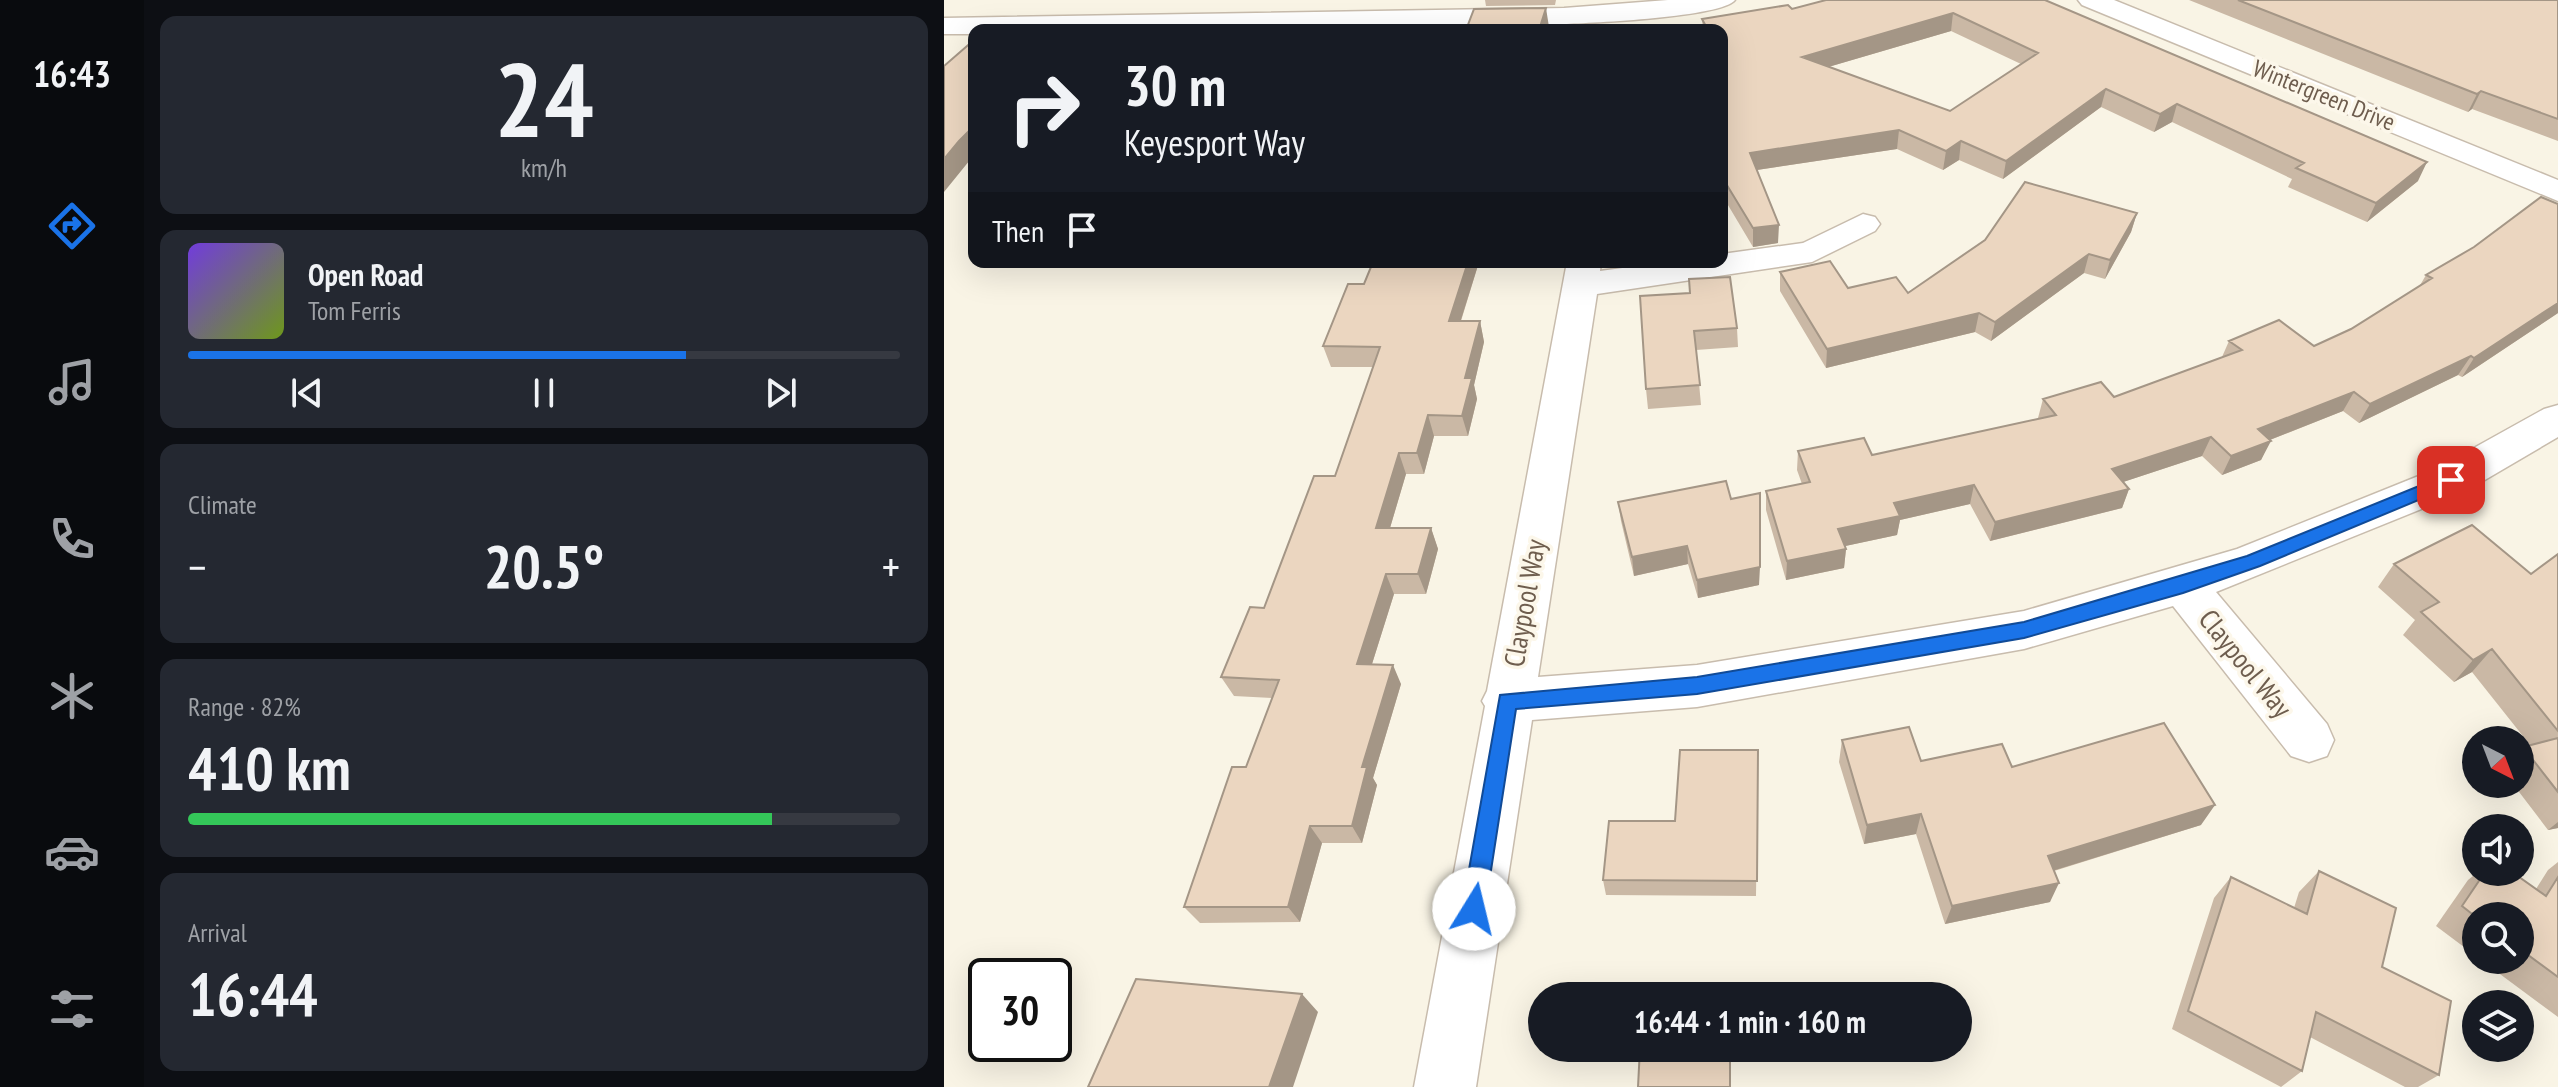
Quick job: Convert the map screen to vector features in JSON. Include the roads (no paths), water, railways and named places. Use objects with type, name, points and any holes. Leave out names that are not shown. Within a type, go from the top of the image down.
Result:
[{"type":"street","points":[[1288,24],[1632,22],[1722,0]]},
{"type":"street","name":"Wintergreen Drive","points":[[2091,0],[2558,191]]},
{"type":"street","points":[[944,26],[968,26]]},
{"type":"street","points":[[1728,260],[1812,252],[1863,224]]},
{"type":"street","points":[[1582,273],[1637,268]]},
{"type":"street","name":"Claypool Way","points":[[1445,1087],[1507,701],[1582,273]]},
{"type":"street","points":[[1507,701],[1697,686],[2024,630],[2183,585],[2253,561],[2451,480],[2558,419]]},
{"type":"street","name":"Claypool Way","points":[[2183,585],[2309,740]]}]
